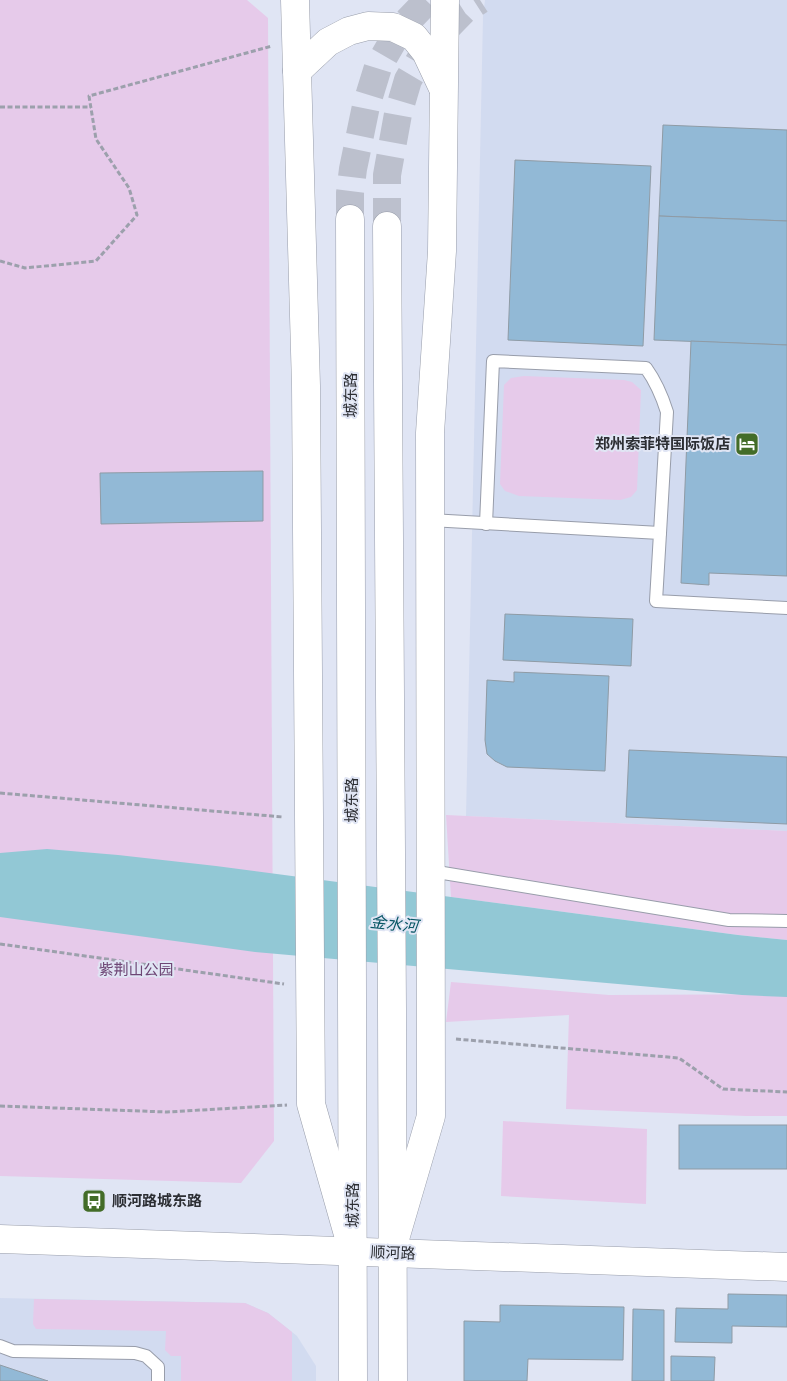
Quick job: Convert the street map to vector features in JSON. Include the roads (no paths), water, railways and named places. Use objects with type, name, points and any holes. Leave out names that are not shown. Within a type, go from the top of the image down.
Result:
[{"type":"street","points":[[295,0],[306,386],[311,1104],[353,1252]]},
{"type":"street","points":[[392,1251],[431,1116],[430,433],[442,251],[446,0]]},
{"type":"street","points":[[297,71],[328,42],[349,31],[368,26],[393,27],[414,37],[429,58],[444,92]]},
{"type":"street","name":"城东路","points":[[350,219],[353,1381]]},
{"type":"street","points":[[387,226],[393,1381]]},
{"type":"street","name":"顺河路","points":[[0,1244],[353,1252],[392,1251],[787,1268]]},
{"type":"lane","points":[[486,524],[493,361],[646,368],[662,395],[667,412],[656,601],[787,608]]},
{"type":"lane","points":[[430,520],[660,533]]},
{"type":"lane","points":[[430,871],[729,920],[787,920]]},
{"type":"lane","points":[[0,1346],[12,1351],[135,1353],[146,1356],[158,1367],[158,1381]]},
{"type":"water","name":"金水河","points":[[47,849],[216,866],[787,940],[787,997],[742,995],[255,952],[0,917],[0,853]]},
{"type":"tunnel","points":[[350,219],[350,193],[353,169],[366,106],[378,67],[400,29],[428,0]]},
{"type":"tunnel","points":[[387,226],[387,175],[398,114],[408,80],[427,48],[463,11],[480,0]]},
{"type":"place","name":"郑州索菲特国际饭店","points":[[747,444]]},
{"type":"place","name":"顺河路城东路","points":[[94,1201]]},
{"type":"park label","name":"紫荆山公园","points":[[136,970]]}]
